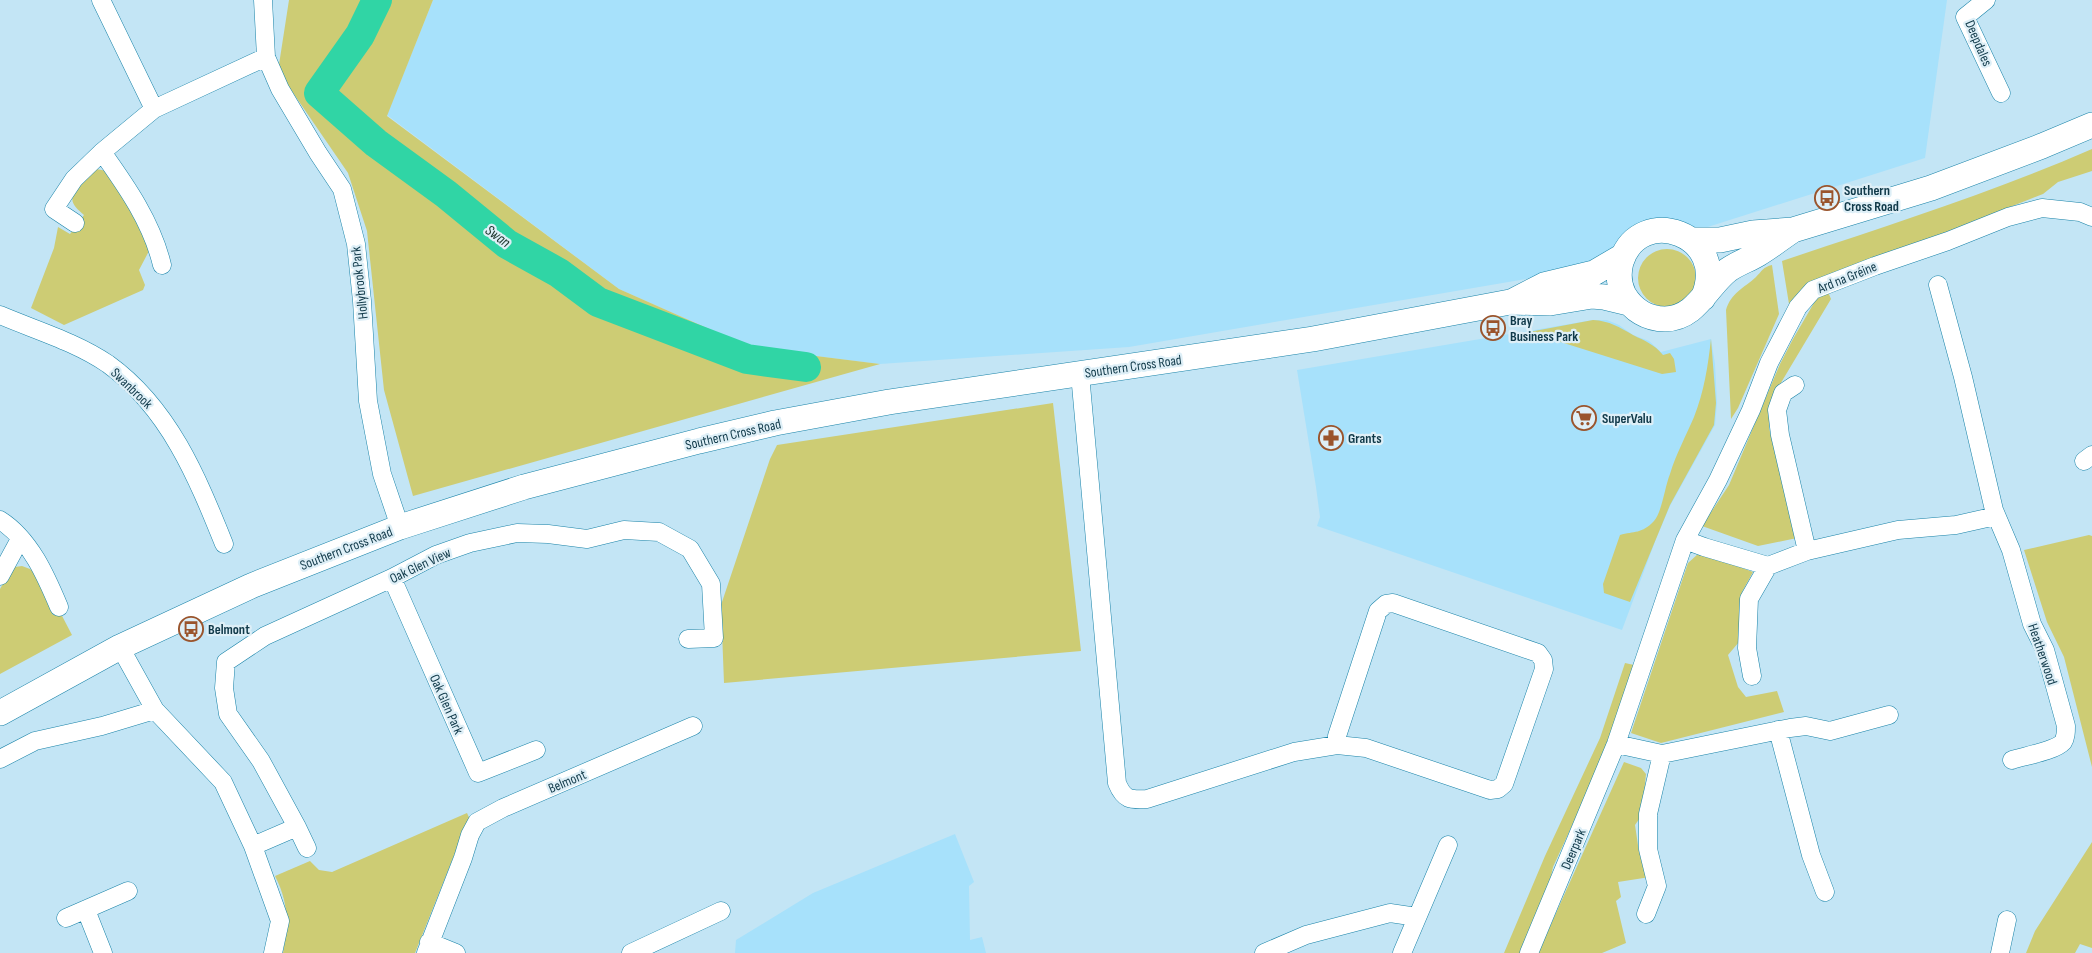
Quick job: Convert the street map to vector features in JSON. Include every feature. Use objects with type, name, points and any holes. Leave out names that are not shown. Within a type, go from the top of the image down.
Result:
[{"type":"main road","name":"Southern Cross Road","points":[[1510,302],[1544,285],[1594,273],[1623,256],[1636,239],[1653,231],[1676,232],[1692,240],[1720,240],[1753,233],[1793,230],[1931,188],[2092,125]]},
{"type":"main road","name":"Southern Cross Road","points":[[0,713],[120,647],[251,586],[400,527],[524,487],[775,423],[889,402],[1313,339],[1510,302],[1550,303],[1592,296],[1604,297],[1629,303],[1643,314],[1651,317],[1670,319],[1688,312],[1726,271],[1739,262],[1758,254],[1793,230]]},
{"type":"main road","points":[[1692,240],[1702,250],[1707,262],[1708,286],[1703,298]]},
{"type":"main road","points":[[1623,256],[1620,269],[1620,283],[1623,294],[1629,303]]},
{"type":"street","points":[[102,0],[154,109]]},
{"type":"street","name":"Hollybrook Park","points":[[264,0],[266,57],[280,89],[342,189],[356,244],[362,301],[368,401],[382,474],[400,527]]},
{"type":"street","name":"Deepdales","points":[[1986,0],[1966,17],[2001,93]]},
{"type":"street","points":[[75,224],[54,209],[74,179],[102,152],[154,109],[266,57]]},
{"type":"street","points":[[102,152],[131,194],[156,242],[162,265]]},
{"type":"street","name":"Ard na Gréine","points":[[1685,540],[1718,480],[1751,410],[1769,363],[1782,336],[1798,306],[1813,290],[2008,217],[2042,208],[2080,212],[2092,217]]},
{"type":"street","name":"Heatherwood","points":[[1938,285],[1996,516],[2011,550],[2032,624],[2045,650],[2066,726],[2066,735],[2062,743],[2053,748],[2012,760]]},
{"type":"street","name":"Swanbrook","points":[[0,315],[79,348],[107,364],[143,395],[172,431],[197,479],[224,544]]},
{"type":"street","points":[[1080,374],[1117,783],[1122,794],[1132,800],[1147,799],[1294,752],[1337,745],[1366,748],[1490,790],[1498,789],[1504,784],[1544,669],[1543,660],[1538,653],[1393,603],[1386,604],[1378,611],[1337,736],[1337,745]]},
{"type":"street","points":[[1795,385],[1783,393],[1777,410],[1780,435],[1807,551]]},
{"type":"street","points":[[1685,540],[1768,566],[1807,551],[1898,530],[1956,525],[1996,516]]},
{"type":"street","points":[[0,520],[20,539],[42,567],[59,607]]},
{"type":"street","name":"Oak Glen View","points":[[307,848],[261,761],[228,714],[224,688],[226,662],[265,636],[392,578],[436,555],[470,543],[517,533],[548,534],[586,539],[624,530],[659,532],[690,549],[711,584],[714,638],[688,639]]},
{"type":"street","points":[[0,576],[20,539]]},
{"type":"street","name":"Deerpark","points":[[1529,953],[1616,744],[1685,540]]},
{"type":"street","points":[[1752,676],[1747,648],[1749,600],[1768,566]]},
{"type":"street","name":"Oak Glen Park","points":[[392,578],[478,773],[536,750]]},
{"type":"street","points":[[120,647],[155,710],[222,782],[253,846],[280,921],[273,953]]},
{"type":"street","points":[[0,759],[35,741],[102,726],[155,710]]},
{"type":"street","points":[[1616,744],[1662,754],[1806,726],[1830,731],[1889,715]]},
{"type":"street","name":"Belmont","points":[[456,953],[427,947],[477,822],[512,804],[693,726]]},
{"type":"street","points":[[1778,730],[1811,855],[1825,892]]},
{"type":"street","points":[[1646,914],[1657,886],[1648,849],[1648,814],[1662,754]]},
{"type":"street","points":[[253,846],[297,827]]},
{"type":"street","points":[[1402,953],[1448,845]]},
{"type":"street","points":[[66,918],[128,891]]},
{"type":"street","points":[[86,910],[103,953]]},
{"type":"street","points":[[631,953],[721,911]]},
{"type":"street","points":[[1264,953],[1306,935],[1390,913],[1417,917]]},
{"type":"street","points":[[2000,953],[2007,920]]},
{"type":"shaded area","points":[[289,0],[433,0],[387,116],[619,289],[752,348],[880,364],[413,496],[384,390],[367,231],[348,173],[278,71]]},
{"type":"shaded area","points":[[433,0],[1947,0],[1925,158],[1648,246],[1613,264],[1129,347],[880,364],[752,348],[619,289],[387,115]]},
{"type":"shaded area","points":[[2092,149],[2092,171],[2058,182],[2043,194],[1810,286],[1789,304],[1782,261],[1977,195]]},
{"type":"shaded area","points":[[96,169],[107,171],[147,237],[149,251],[139,270],[145,285],[143,290],[64,325],[31,308],[54,248],[58,227],[70,234],[84,215],[76,208],[73,202],[74,192]]},
{"type":"shaded area","points":[[1667,249],[1678,251],[1691,262],[1696,278],[1694,289],[1683,302],[1667,307],[1656,305],[1643,294],[1638,278],[1640,267],[1651,254]]},
{"type":"shaded area","points":[[1772,265],[1779,314],[1738,408],[1731,419],[1726,310],[1731,299],[1738,291],[1765,268]]},
{"type":"shaded area","points":[[1828,292],[1831,299],[1776,391],[1769,428],[1797,538],[1758,546],[1702,526],[1729,485],[1780,364],[1793,339],[1818,296]]},
{"type":"shaded area","points":[[1593,320],[1607,320],[1619,325],[1633,335],[1649,341],[1661,352],[1711,339],[1715,364],[1717,403],[1715,425],[1670,506],[1622,630],[1317,526],[1320,517],[1297,370]]},
{"type":"shaded area","points":[[1593,320],[1619,327],[1649,343],[1663,355],[1670,353],[1674,359],[1676,372],[1662,374],[1529,332]]},
{"type":"shaded area","points":[[1711,339],[1716,403],[1714,425],[1670,505],[1630,602],[1604,593],[1603,584],[1620,535],[1646,528],[1657,517],[1672,467],[1694,417],[1700,398],[1707,369]]},
{"type":"shaded area","points":[[1053,403],[1081,651],[724,683],[721,605],[770,459],[777,445]]},
{"type":"shaded area","points":[[2089,535],[2092,536],[2092,767],[2064,657],[2047,622],[2024,550]]},
{"type":"shaded area","points":[[1698,554],[1716,558],[1753,572],[1742,592],[1739,642],[1728,655],[1738,687],[1746,697],[1777,691],[1784,712],[1661,743],[1631,733],[1688,563]]},
{"type":"shaded area","points":[[22,566],[35,573],[53,615],[60,612],[72,635],[0,674],[0,589],[9,573],[15,567]]},
{"type":"shaded area","points":[[1625,663],[1634,665],[1598,769],[1553,867],[1542,919],[1525,953],[1504,953],[1545,856],[1600,738]]},
{"type":"shaded area","points":[[1624,762],[1641,768],[1646,774],[1642,815],[1635,825],[1639,852],[1647,864],[1650,877],[1618,882],[1621,897],[1616,901],[1626,943],[1602,953],[1538,953]]},
{"type":"shaded area","points":[[467,813],[472,824],[461,838],[415,953],[283,953],[286,914],[283,895],[275,876],[310,861],[319,870],[332,872]]},
{"type":"shaded area","points":[[955,834],[974,882],[969,886],[970,940],[982,937],[986,953],[735,953],[736,940],[813,893]]},
{"type":"shaded area","points":[[2092,842],[2092,948],[2080,944],[2075,953],[2026,953],[2035,931]]},
{"type":"waterway","name":"Swan","points":[[377,0],[360,35],[319,93],[376,143],[446,194],[507,244],[559,273],[598,302],[747,359],[806,367]]},
{"type":"place","name":"Southern Cross Road","points":[[1827,198]]},
{"type":"place","name":"Bray Business Park","points":[[1493,328]]},
{"type":"place","name":"SuperValu","points":[[1584,418]]},
{"type":"place","name":"Grants","points":[[1331,438]]},
{"type":"place","name":"Belmont","points":[[191,629]]}]
